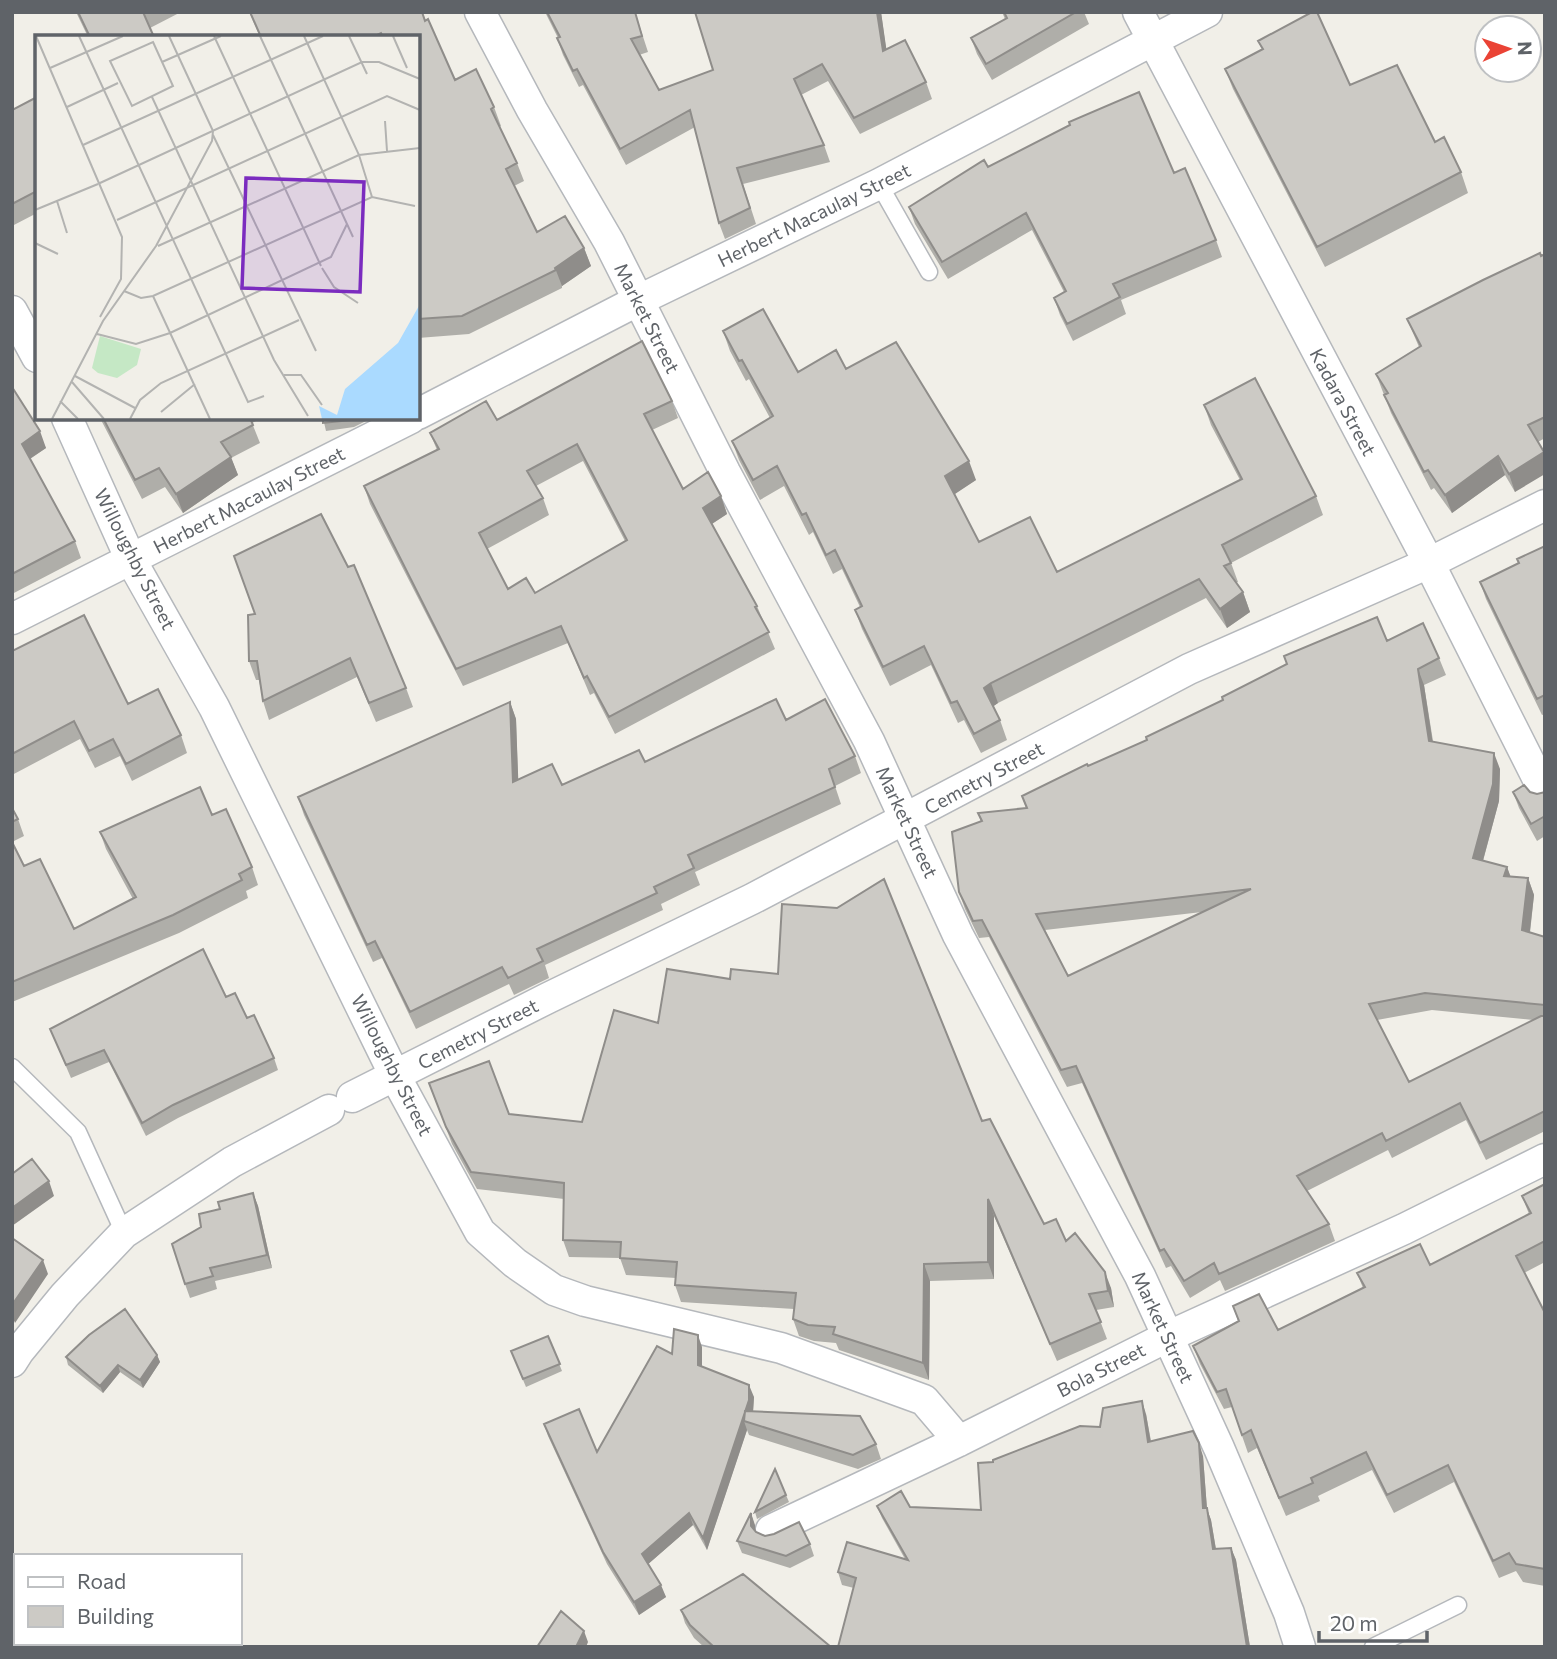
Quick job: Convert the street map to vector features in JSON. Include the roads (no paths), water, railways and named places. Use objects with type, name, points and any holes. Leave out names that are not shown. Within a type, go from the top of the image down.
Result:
[{"type":"street","name":"Market Street","points":[[480,12],[532,110],[609,242],[725,472],[869,741],[958,935],[1140,1276],[1219,1448],[1289,1614],[1300,1647]]},
{"type":"street","name":"Kadara Street","points":[[1138,12],[1429,563],[1545,793]]},
{"type":"street","name":"Herbert Macaulay Street","points":[[420,413],[639,300],[879,184],[1207,12]]},
{"type":"street","points":[[12,311],[35,353]]},
{"type":"street","name":"Willoughby Street","points":[[68,420],[131,560],[214,707],[396,1076],[480,1232],[515,1263],[554,1290],[585,1301],[781,1348],[924,1400],[959,1441]]},
{"type":"street","name":"Herbert Macaulay Street","points":[[12,619],[407,420]]},
{"type":"street","name":"Cemetry Street","points":[[14,1353],[124,1233],[232,1162],[548,998],[752,899],[906,820],[1189,669],[1429,563],[1545,505]]},
{"type":"street","name":"Bola Street","points":[[771,1530],[959,1441],[1167,1337],[1404,1229],[1545,1159]]},
{"type":"lane","points":[[879,184],[929,272]]},
{"type":"lane","points":[[12,1067],[78,1132],[124,1233]]},
{"type":"lane","points":[[1373,1647],[1458,1605]]}]
